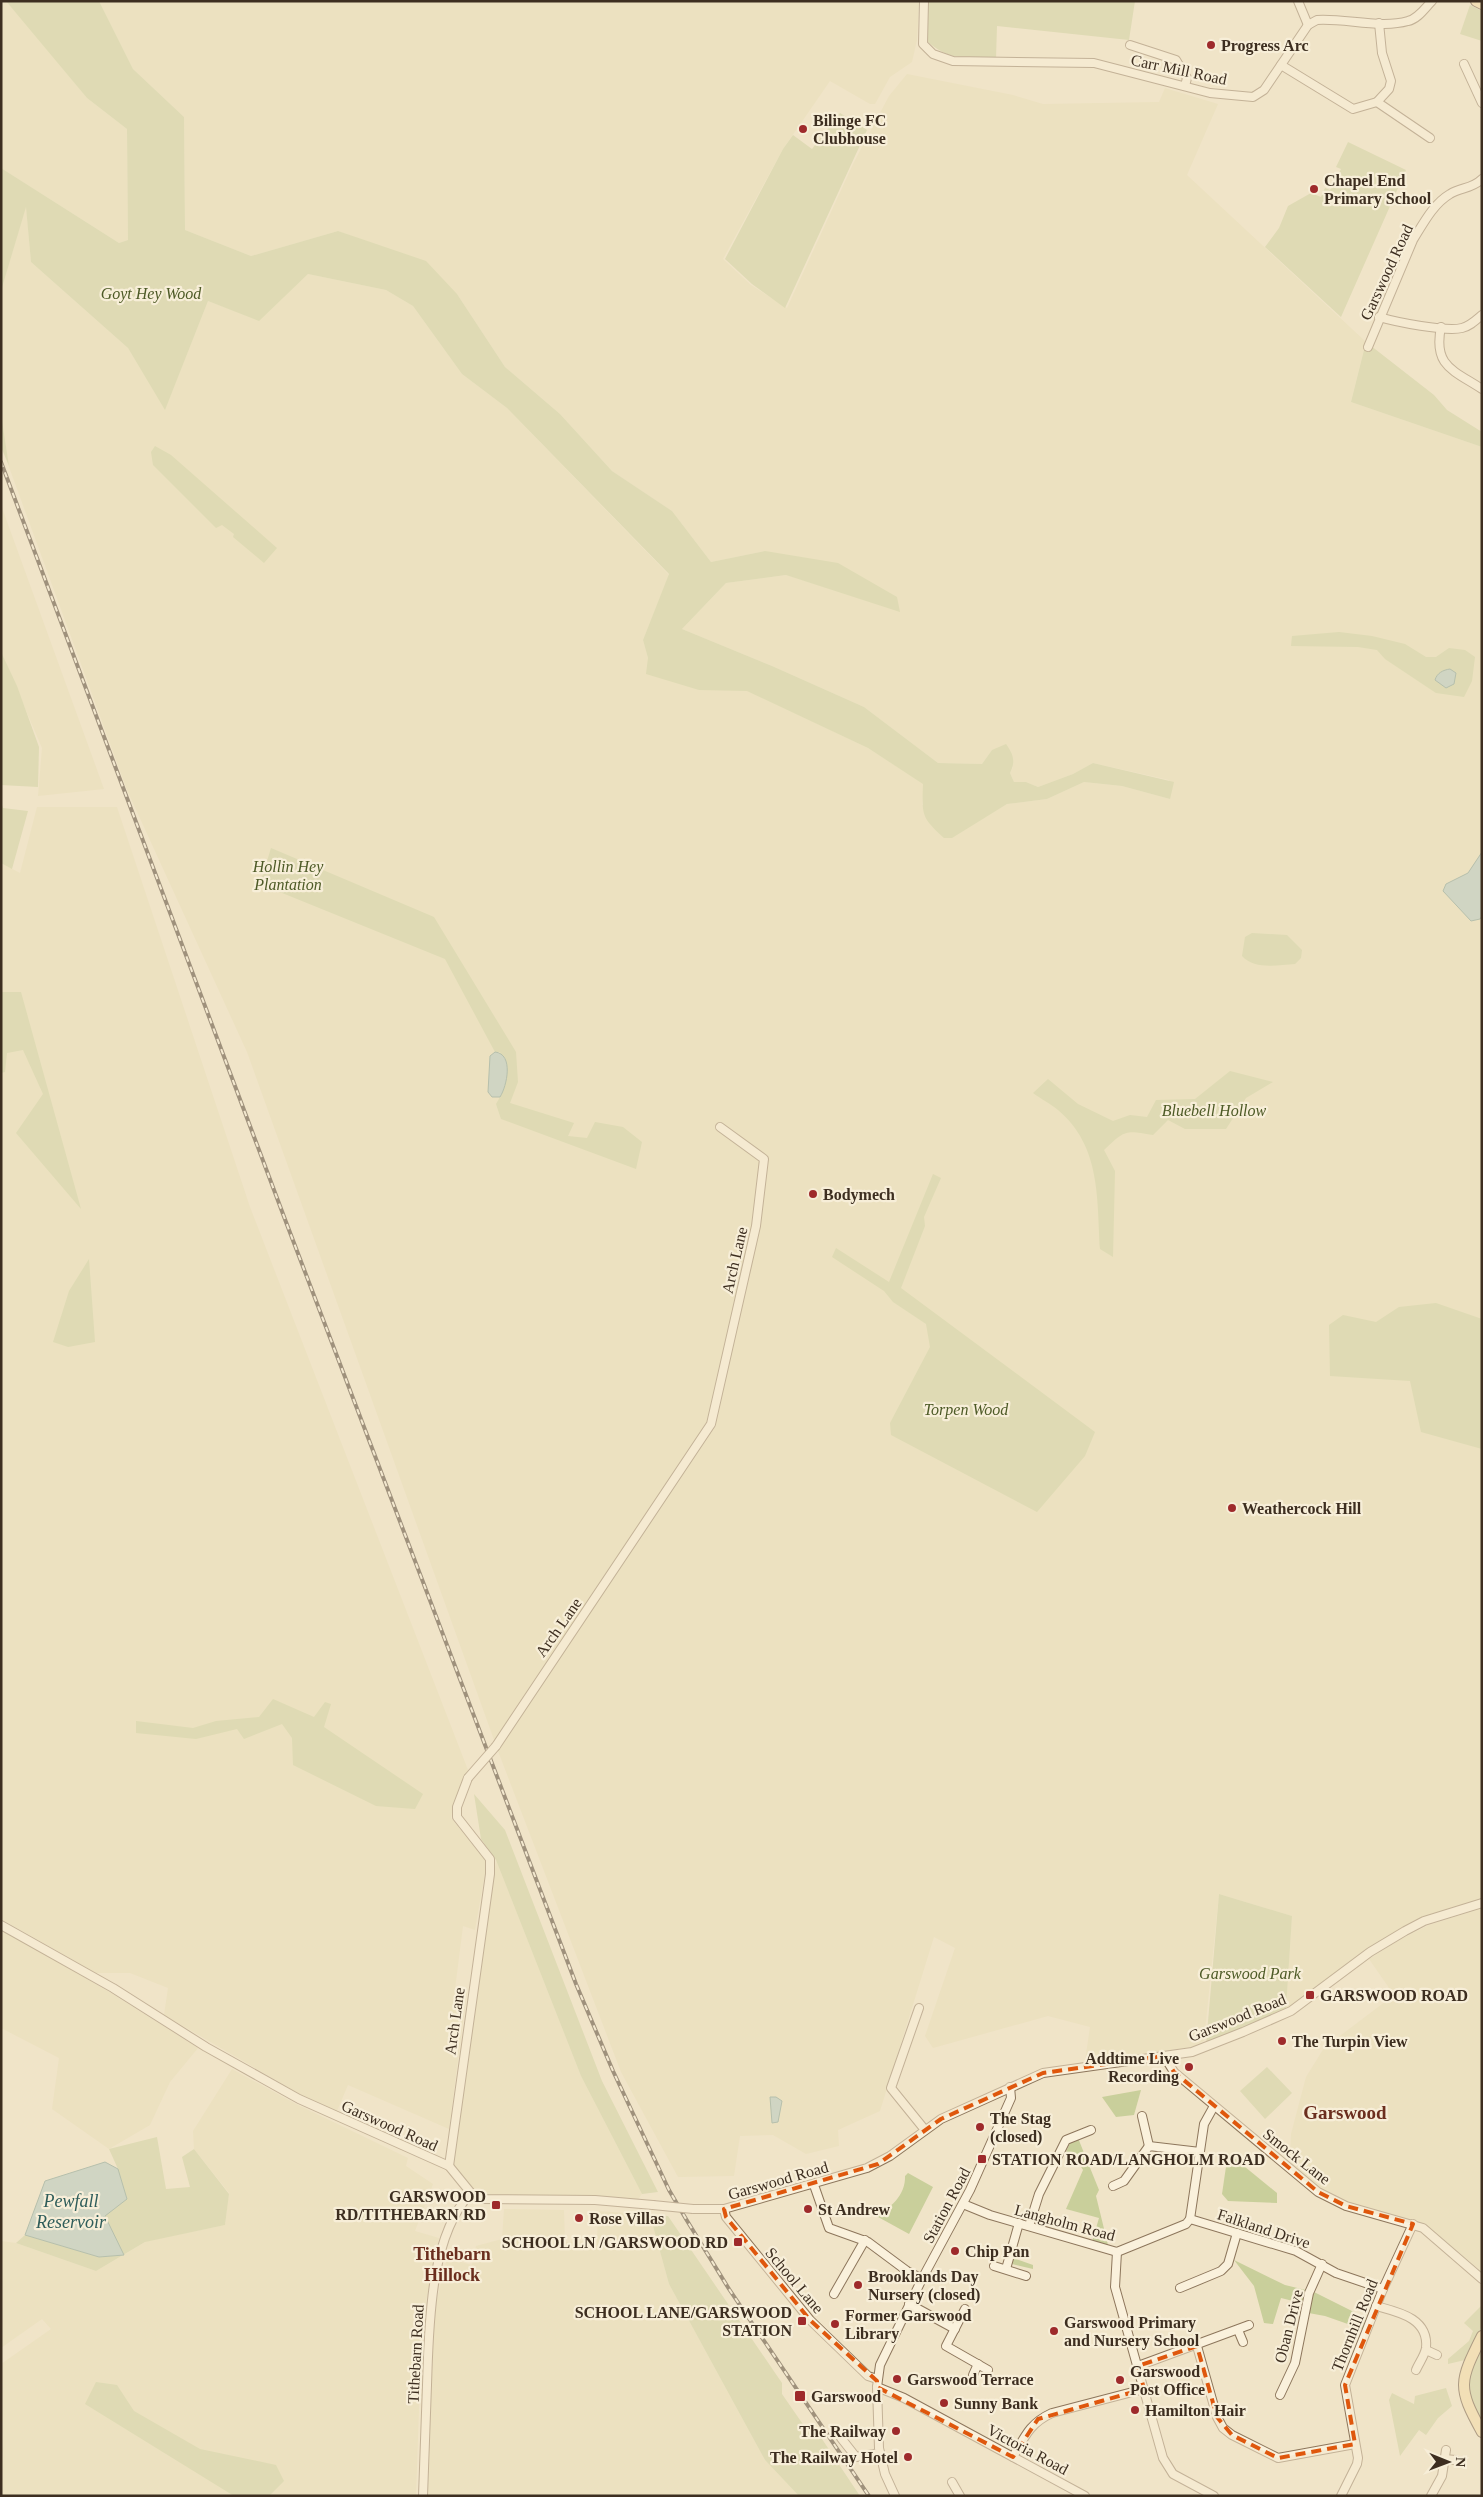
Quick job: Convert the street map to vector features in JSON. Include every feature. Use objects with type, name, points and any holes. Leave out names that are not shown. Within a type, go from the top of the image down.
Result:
[{"type":"main road","points":[[1476,1],[1482,4]]},
{"type":"main road","points":[[1482,2336],[1468,2363],[1462,2386],[1465,2400],[1482,2432]]},
{"type":"street","name":"Carr Mill Road","points":[[924,1],[923,44],[933,54],[954,60],[1094,63],[1153,80],[1210,93],[1253,97],[1264,90],[1308,24]]},
{"type":"street","points":[[1298,1],[1308,24],[1325,19],[1380,23],[1408,21],[1419,15],[1432,1]]},
{"type":"street","points":[[1281,65],[1354,109],[1378,102],[1390,89],[1391,81],[1382,53],[1380,23]]},
{"type":"street","points":[[1130,45],[1176,60],[1187,78],[1185,86]]},
{"type":"street","points":[[1464,64],[1482,103]]},
{"type":"street","points":[[1378,102],[1430,138]]},
{"type":"street","name":"Garswood Road","points":[[1368,347],[1413,240],[1431,211],[1448,195],[1472,187],[1482,179]]},
{"type":"street","points":[[1379,317],[1400,324],[1460,329],[1472,324],[1482,315]]},
{"type":"street","points":[[1441,327],[1438,349],[1442,361],[1482,389]]},
{"type":"street","name":"Arch Lane","points":[[449,2166],[490,1874],[490,1859],[457,1817],[457,1807],[468,1778],[496,1746],[711,1424],[756,1226],[764,1159],[720,1127]]},
{"type":"street","name":"Garswood Road","points":[[1,1925],[113,1988],[206,2047],[298,2099],[449,2166],[471,2193],[481,2200],[595,2200],[693,2209],[724,2209],[814,2185],[878,2164],[958,2109],[1044,2073],[1059,2069],[1192,2052],[1282,2016],[1308,2000],[1384,1942],[1424,1921],[1482,1903]]},
{"type":"street","points":[[919,2008],[891,2088],[925,2130]]},
{"type":"street","name":"Smock Lane","points":[[1164,2056],[1167,2065],[1174,2072],[1318,2192],[1346,2206],[1413,2224],[1431,2233],[1482,2279]]},
{"type":"street","name":"Station Road","points":[[895,2496],[886,2474],[880,2450],[877,2383],[882,2357],[963,2204],[1011,2098],[1010,2088]]},
{"type":"street","points":[[1190,2219],[1204,2124],[1214,2106]]},
{"type":"street","points":[[1113,2186],[1124,2181],[1149,2146],[1143,2117]]},
{"type":"street","points":[[1056,2144],[1090,2130]]},
{"type":"street","points":[[1029,2226],[1039,2194],[1066,2140]]},
{"type":"street","points":[[1149,2146],[1200,2152]]},
{"type":"street","points":[[1124,2181],[1130,2188]]},
{"type":"street","points":[[814,2185],[829,2228],[865,2240],[922,2279]]},
{"type":"street","name":"Tithebarn Road","points":[[423,2496],[430,2304],[445,2240],[455,2217],[471,2193]]},
{"type":"street","name":"Langholm Road","points":[[963,2204],[990,2215],[1117,2252],[1186,2224],[1190,2219]]},
{"type":"street","name":"School Lane","points":[[724,2209],[726,2217],[810,2320],[877,2383]]},
{"type":"street","name":"Falkland Drive","points":[[1190,2219],[1296,2251],[1336,2272],[1383,2288]]},
{"type":"street","points":[[1006,2269],[1019,2223]]},
{"type":"street","name":"Thornhill Road","points":[[1340,2496],[1357,2464],[1345,2385],[1383,2288],[1413,2224]]},
{"type":"street","points":[[1178,2288],[1221,2271],[1228,2264],[1237,2233]]},
{"type":"street","points":[[834,2294],[865,2240]]},
{"type":"street","points":[[1117,2252],[1115,2288],[1168,2468],[1173,2474],[1214,2496]]},
{"type":"street","name":"Oban Drive","points":[[1280,2395],[1295,2363],[1309,2293],[1322,2264]]},
{"type":"street","points":[[994,2266],[1026,2276]]},
{"type":"street","points":[[832,2280],[840,2284]]},
{"type":"street","points":[[909,2304],[955,2329]]},
{"type":"street","points":[[1376,2306],[1409,2316],[1423,2332],[1426,2350],[1416,2370]]},
{"type":"street","points":[[965,2310],[946,2346],[988,2370]]},
{"type":"street","points":[[1138,2366],[1249,2326]]},
{"type":"street","points":[[1238,2330],[1243,2342]]},
{"type":"street","points":[[1197,2346],[1217,2417],[1223,2428],[1232,2435],[1278,2458],[1355,2444]]},
{"type":"street","points":[[1426,2350],[1437,2355]]},
{"type":"street","points":[[973,2374],[978,2364]]},
{"type":"street","name":"Victoria Road","points":[[877,2383],[1085,2496]]},
{"type":"street","points":[[1013,2457],[1028,2430],[1038,2420],[1052,2413],[1144,2389]]},
{"type":"street","points":[[853,2439],[843,2441],[856,2458],[880,2450]]},
{"type":"street","points":[[1432,2496],[1442,2476],[1445,2454],[1455,2460]]},
{"type":"street","points":[[952,2482],[960,2493]]},
{"type":"highlighted area","points":[[1164,2056],[1174,2072],[1318,2192],[1346,2206],[1413,2224],[1345,2385],[1355,2444],[1278,2458],[1232,2435],[1217,2417],[1197,2346],[1138,2366],[1144,2389],[1038,2419],[1013,2457],[877,2387],[877,2381],[810,2320],[726,2217],[724,2209],[878,2164],[941,2119],[1043,2073]]},
{"type":"green space","points":[[1,1],[6,1],[17,13],[87,98],[127,129],[128,240],[119,243],[1,168]]},
{"type":"green space","name":"Goyt Hey Wood","points":[[6,1],[99,1],[133,69],[184,117],[185,230],[251,256],[338,231],[426,261],[457,294],[505,367],[560,414],[612,471],[672,511],[711,562],[765,551],[838,563],[897,597],[900,612],[786,575],[726,583],[682,629],[864,707],[938,763],[982,764],[992,750],[1006,744],[1013,758],[1010,773],[1014,782],[1026,782],[1038,787],[1073,774],[1093,763],[1174,782],[1170,799],[1122,786],[1084,782],[1047,799],[1007,804],[952,838],[944,838],[924,815],[923,784],[868,748],[747,691],[699,690],[646,674],[648,658],[643,640],[669,574],[507,408],[462,374],[413,306],[386,290],[308,274],[259,321],[208,301],[165,410],[128,348],[31,262],[26,207],[1,291],[1,168],[119,243],[128,240],[127,129],[87,98]]},
{"type":"green space","points":[[99,1],[919,1],[917,40],[912,62],[890,77],[875,104],[870,104],[830,81],[783,149],[723,259],[751,285],[787,308],[853,164],[889,96],[907,74],[1013,95],[1043,104],[1159,102],[1165,88],[1218,104],[1187,175],[1366,342],[1351,402],[1482,447],[1482,1901],[1426,1917],[1381,1941],[1308,1997],[1286,2009],[1292,1916],[1219,1894],[1204,2041],[1193,2047],[1085,2061],[1090,2027],[1048,2016],[933,2048],[925,2036],[955,1948],[934,1937],[880,2111],[838,2130],[839,2146],[806,2154],[773,2135],[740,2136],[734,2176],[678,2177],[621,2072],[498,1751],[247,1052],[127,790],[9,467],[1,414],[1,291],[26,205],[31,262],[128,348],[165,409],[208,301],[259,320],[308,274],[386,290],[413,306],[462,374],[507,408],[669,575],[643,640],[648,658],[699,690],[747,690],[868,748],[924,784],[922,805],[985,817],[1007,804],[1047,799],[1084,782],[1122,786],[1170,799],[1169,780],[1093,763],[1073,774],[1038,787],[1026,782],[1014,782],[1010,773],[1013,767],[992,750],[982,764],[938,763],[864,707],[682,629],[726,583],[787,575],[900,611],[765,551],[711,562],[672,511],[612,471],[560,414],[505,367],[457,294],[381,247],[338,231],[251,256],[185,230],[184,117],[133,69]]},
{"type":"green space","points":[[927,1],[1135,1],[1129,40],[997,26],[996,59],[958,57],[942,52],[934,47],[926,40]]},
{"type":"green space","points":[[1470,5],[1482,11],[1482,41],[1460,34]]},
{"type":"green space","points":[[840,113],[867,130],[785,308],[752,284],[725,259],[783,149],[793,135],[812,149]]},
{"type":"green space","points":[[1348,142],[1406,170],[1341,317],[1265,247],[1279,228],[1288,206],[1311,193],[1321,197],[1325,188],[1330,190],[1341,169],[1336,167]]},
{"type":"green space","points":[[1366,342],[1434,395],[1447,410],[1482,432],[1482,447],[1351,402]]},
{"type":"green space","points":[[1,414],[9,466],[1,447]]},
{"type":"green space","points":[[155,446],[171,455],[277,548],[264,563],[233,537],[234,534],[222,525],[216,528],[153,465],[151,452]]},
{"type":"green space","points":[[1,505],[104,789],[38,796],[42,748],[1,652]]},
{"type":"green space","points":[[1339,632],[1372,636],[1405,644],[1426,657],[1436,657],[1449,648],[1465,650],[1475,657],[1472,681],[1464,697],[1436,693],[1385,659],[1377,650],[1358,647],[1291,646],[1292,636]]},
{"type":"green space","points":[[1,652],[17,686],[39,747],[38,787],[1,785]]},
{"type":"green space","points":[[1,802],[3,808],[28,811],[12,869],[1,863]]},
{"type":"green space","points":[[37,807],[117,807],[250,1207],[468,1770],[453,1806],[451,1818],[485,1860],[485,1873],[475,1930],[463,1926],[455,1989],[467,1991],[449,2129],[348,2085],[337,2111],[298,2093],[164,2015],[168,1988],[130,1973],[96,1973],[1,1919],[1,863],[20,873]]},
{"type":"green space","name":"Hollin Hey Plantation","points":[[271,848],[434,917],[516,1052],[518,1082],[510,1103],[574,1123],[568,1136],[587,1138],[595,1122],[623,1127],[642,1142],[636,1169],[501,1119],[496,1104],[503,1091],[506,1079],[503,1059],[500,1052],[495,1052],[445,959],[260,884]]},
{"type":"green space","points":[[1252,933],[1287,935],[1302,950],[1301,958],[1295,964],[1274,966],[1260,965],[1247,960],[1242,956],[1245,937]]},
{"type":"green space","points":[[1,992],[21,992],[81,1209],[16,1133],[43,1094],[23,1050],[7,1053],[5,1072],[1,1073]]},
{"type":"green space","name":"Bluebell Hollow","points":[[1230,1071],[1273,1082],[1246,1098],[1226,1129],[1185,1129],[1168,1120],[1153,1135],[1136,1132],[1126,1133],[1104,1150],[1115,1171],[1113,1257],[1100,1249],[1094,1174],[1082,1140],[1072,1124],[1058,1110],[1033,1093],[1048,1079],[1078,1104],[1113,1121],[1130,1115],[1147,1117],[1156,1100],[1195,1099]]},
{"type":"green space","name":"Torpen Wood","points":[[933,1174],[941,1178],[924,1217],[925,1226],[901,1288],[1095,1432],[1085,1456],[1037,1512],[891,1435],[890,1423],[930,1347],[926,1324],[893,1302],[884,1291],[832,1257],[836,1248],[889,1282]]},
{"type":"green space","points":[[89,1259],[95,1342],[68,1347],[53,1342],[69,1291]]},
{"type":"green space","points":[[1436,1303],[1482,1319],[1482,1449],[1421,1432],[1410,1381],[1330,1376],[1329,1325],[1343,1315],[1376,1322],[1399,1307]]},
{"type":"green space","points":[[273,1699],[314,1717],[325,1702],[331,1704],[324,1727],[423,1794],[415,1809],[376,1806],[293,1765],[292,1738],[282,1724],[244,1739],[237,1729],[196,1739],[136,1733],[136,1721],[193,1728],[216,1721],[259,1717]]},
{"type":"green space","points":[[474,1794],[505,1830],[602,2081],[658,2192],[642,2194],[581,2076],[496,1860],[481,1839]]},
{"type":"green space","points":[[496,1860],[581,2076],[642,2194],[636,2202],[481,2201],[452,2166]]},
{"type":"green space","name":"Garswood Park","points":[[1219,1894],[1292,1916],[1286,2009],[1206,2045]]},
{"type":"green space","points":[[1482,1908],[1482,2272],[1425,2224],[1356,2206],[1323,2191],[1290,2162],[1291,2134],[1306,2077],[1324,2048],[1394,1995],[1369,1959],[1399,1940],[1429,1925]]},
{"type":"green space","points":[[1,1929],[111,1993],[198,2048],[170,2082],[150,2125],[109,2149],[52,2109],[59,2058],[1,2028]]},
{"type":"green space","points":[[1267,2067],[1292,2093],[1265,2119],[1240,2091]]},
{"type":"green space","points":[[232,2069],[296,2104],[408,2158],[406,2166],[433,2184],[415,2231],[439,2238],[422,2321],[416,2496],[1,2496],[1,2364],[51,2329],[42,2319],[1,2348],[1,2241],[16,2243],[96,2271],[147,2241],[225,2225],[229,2193],[194,2149],[193,2131]]},
{"type":"green space","points":[[1141,2090],[1134,2115],[1116,2117],[1102,2097]]},
{"type":"green space","points":[[157,2137],[166,2189],[190,2187],[182,2157],[194,2149],[229,2194],[225,2225],[145,2242],[96,2271],[16,2243],[25,2235],[99,2257],[123,2255],[105,2216],[118,2169],[109,2149]]},
{"type":"green space","points":[[1078,2138],[1099,2190],[1096,2196],[1108,2245],[1092,2242],[1099,2218],[1066,2209],[1083,2170],[1077,2160],[1065,2154],[1070,2143]]},
{"type":"green space","points":[[1228,2153],[1277,2193],[1277,2203],[1228,2201],[1222,2194]]},
{"type":"green space","points":[[908,2173],[933,2187],[909,2234],[869,2212],[876,2212],[889,2207],[899,2197],[905,2183],[905,2176]]},
{"type":"green space","points":[[504,2209],[564,2210],[565,2242],[597,2241],[598,2211],[650,2215],[669,2284],[765,2460],[799,2496],[427,2496],[435,2307],[447,2258],[472,2265],[476,2246],[502,2239]]},
{"type":"green space","points":[[650,2215],[668,2216],[782,2383],[782,2394],[809,2433],[818,2433],[860,2496],[799,2496],[765,2460],[669,2284]]},
{"type":"green space","points":[[1013,2258],[1033,2265],[1033,2269],[1012,2264]]},
{"type":"green space","points":[[1234,2260],[1285,2285],[1314,2292],[1366,2318],[1362,2329],[1325,2316],[1303,2312],[1305,2304],[1281,2298],[1273,2324],[1264,2323],[1254,2286]]},
{"type":"green space","points":[[1482,2305],[1482,2326],[1465,2360],[1448,2364],[1448,2359],[1469,2341],[1473,2331],[1464,2323]]},
{"type":"green space","points":[[1482,2345],[1482,2422],[1472,2400],[1469,2384],[1472,2367]]},
{"type":"green space","points":[[96,2382],[117,2385],[134,2411],[200,2449],[276,2465],[284,2481],[269,2496],[234,2496],[85,2404]]},
{"type":"green space","points":[[1446,2388],[1452,2406],[1438,2418],[1426,2435],[1419,2430],[1400,2456],[1389,2400],[1392,2393],[1414,2404],[1415,2396]]},
{"type":"water","points":[[1450,669],[1456,673],[1454,684],[1446,688],[1435,680],[1441,672]]},
{"type":"water","points":[[1482,852],[1482,916],[1480,919],[1471,921],[1443,891],[1446,884],[1468,873]]},
{"type":"water","points":[[495,1052],[505,1058],[507,1064],[507,1078],[500,1097],[492,1097],[488,1092],[490,1056]]},
{"type":"water","points":[[770,2097],[776,2097],[782,2101],[778,2122],[772,2123]]},
{"type":"water","name":"Pewfall Reservoir","points":[[105,2162],[118,2169],[127,2199],[105,2216],[124,2255],[99,2257],[25,2235],[45,2181]]},
{"type":"railway","points":[[1,462],[286,1222],[576,1984],[613,2071],[669,2190],[686,2219],[729,2289],[869,2496]]},
{"type":"place","name":"Progress Arc","points":[[1211,45]]},
{"type":"place","name":"Bilinge FC Clubhouse","points":[[803,129]]},
{"type":"place","name":"Chapel End Primary School","points":[[1314,189]]},
{"type":"place","name":"Bodymech","points":[[813,1194]]},
{"type":"place","name":"Weathercock Hill","points":[[1232,1508]]},
{"type":"place","name":"GARSWOOD ROAD","points":[[1310,1995]]},
{"type":"place","name":"The Turpin View","points":[[1282,2041]]},
{"type":"place","name":"Addtime Live Recording","points":[[1189,2067]]},
{"type":"place","name":"The Stag (closed)","points":[[980,2127]]},
{"type":"place","name":"STATION ROAD/LANGHOLM ROAD","points":[[982,2159]]},
{"type":"place","name":"GARSWOOD RD/TITHEBARN RD","points":[[496,2205]]},
{"type":"place","name":"St Andrew","points":[[808,2209]]},
{"type":"place","name":"Rose Villas","points":[[579,2218]]},
{"type":"place","name":"SCHOOL LN /GARSWOOD RD","points":[[738,2242]]},
{"type":"place","name":"Chip Pan","points":[[955,2251]]},
{"type":"place","name":"Brooklands Day Nursery (closed)","points":[[858,2285]]},
{"type":"place","name":"SCHOOL LANE/GARSWOOD STATION","points":[[802,2321]]},
{"type":"place","name":"Former Garswood Library","points":[[835,2324]]},
{"type":"place","name":"Garswood Primary and Nursery School","points":[[1054,2331]]},
{"type":"place","name":"Garswood Terrace","points":[[897,2379]]},
{"type":"place","name":"Garswood Post Office","points":[[1120,2380]]},
{"type":"place","name":"Garswood","points":[[800,2396]]},
{"type":"place","name":"Sunny Bank","points":[[944,2403]]},
{"type":"place","name":"Hamilton Hair","points":[[1135,2410]]},
{"type":"place","name":"The Railway","points":[[896,2431]]},
{"type":"place","name":"The Railway Hotel","points":[[908,2457]]},
{"type":"district","name":"Garswood","points":[[1345,2112]]},
{"type":"district","name":"Tithebarn Hillock","points":[[452,2264]]}]
